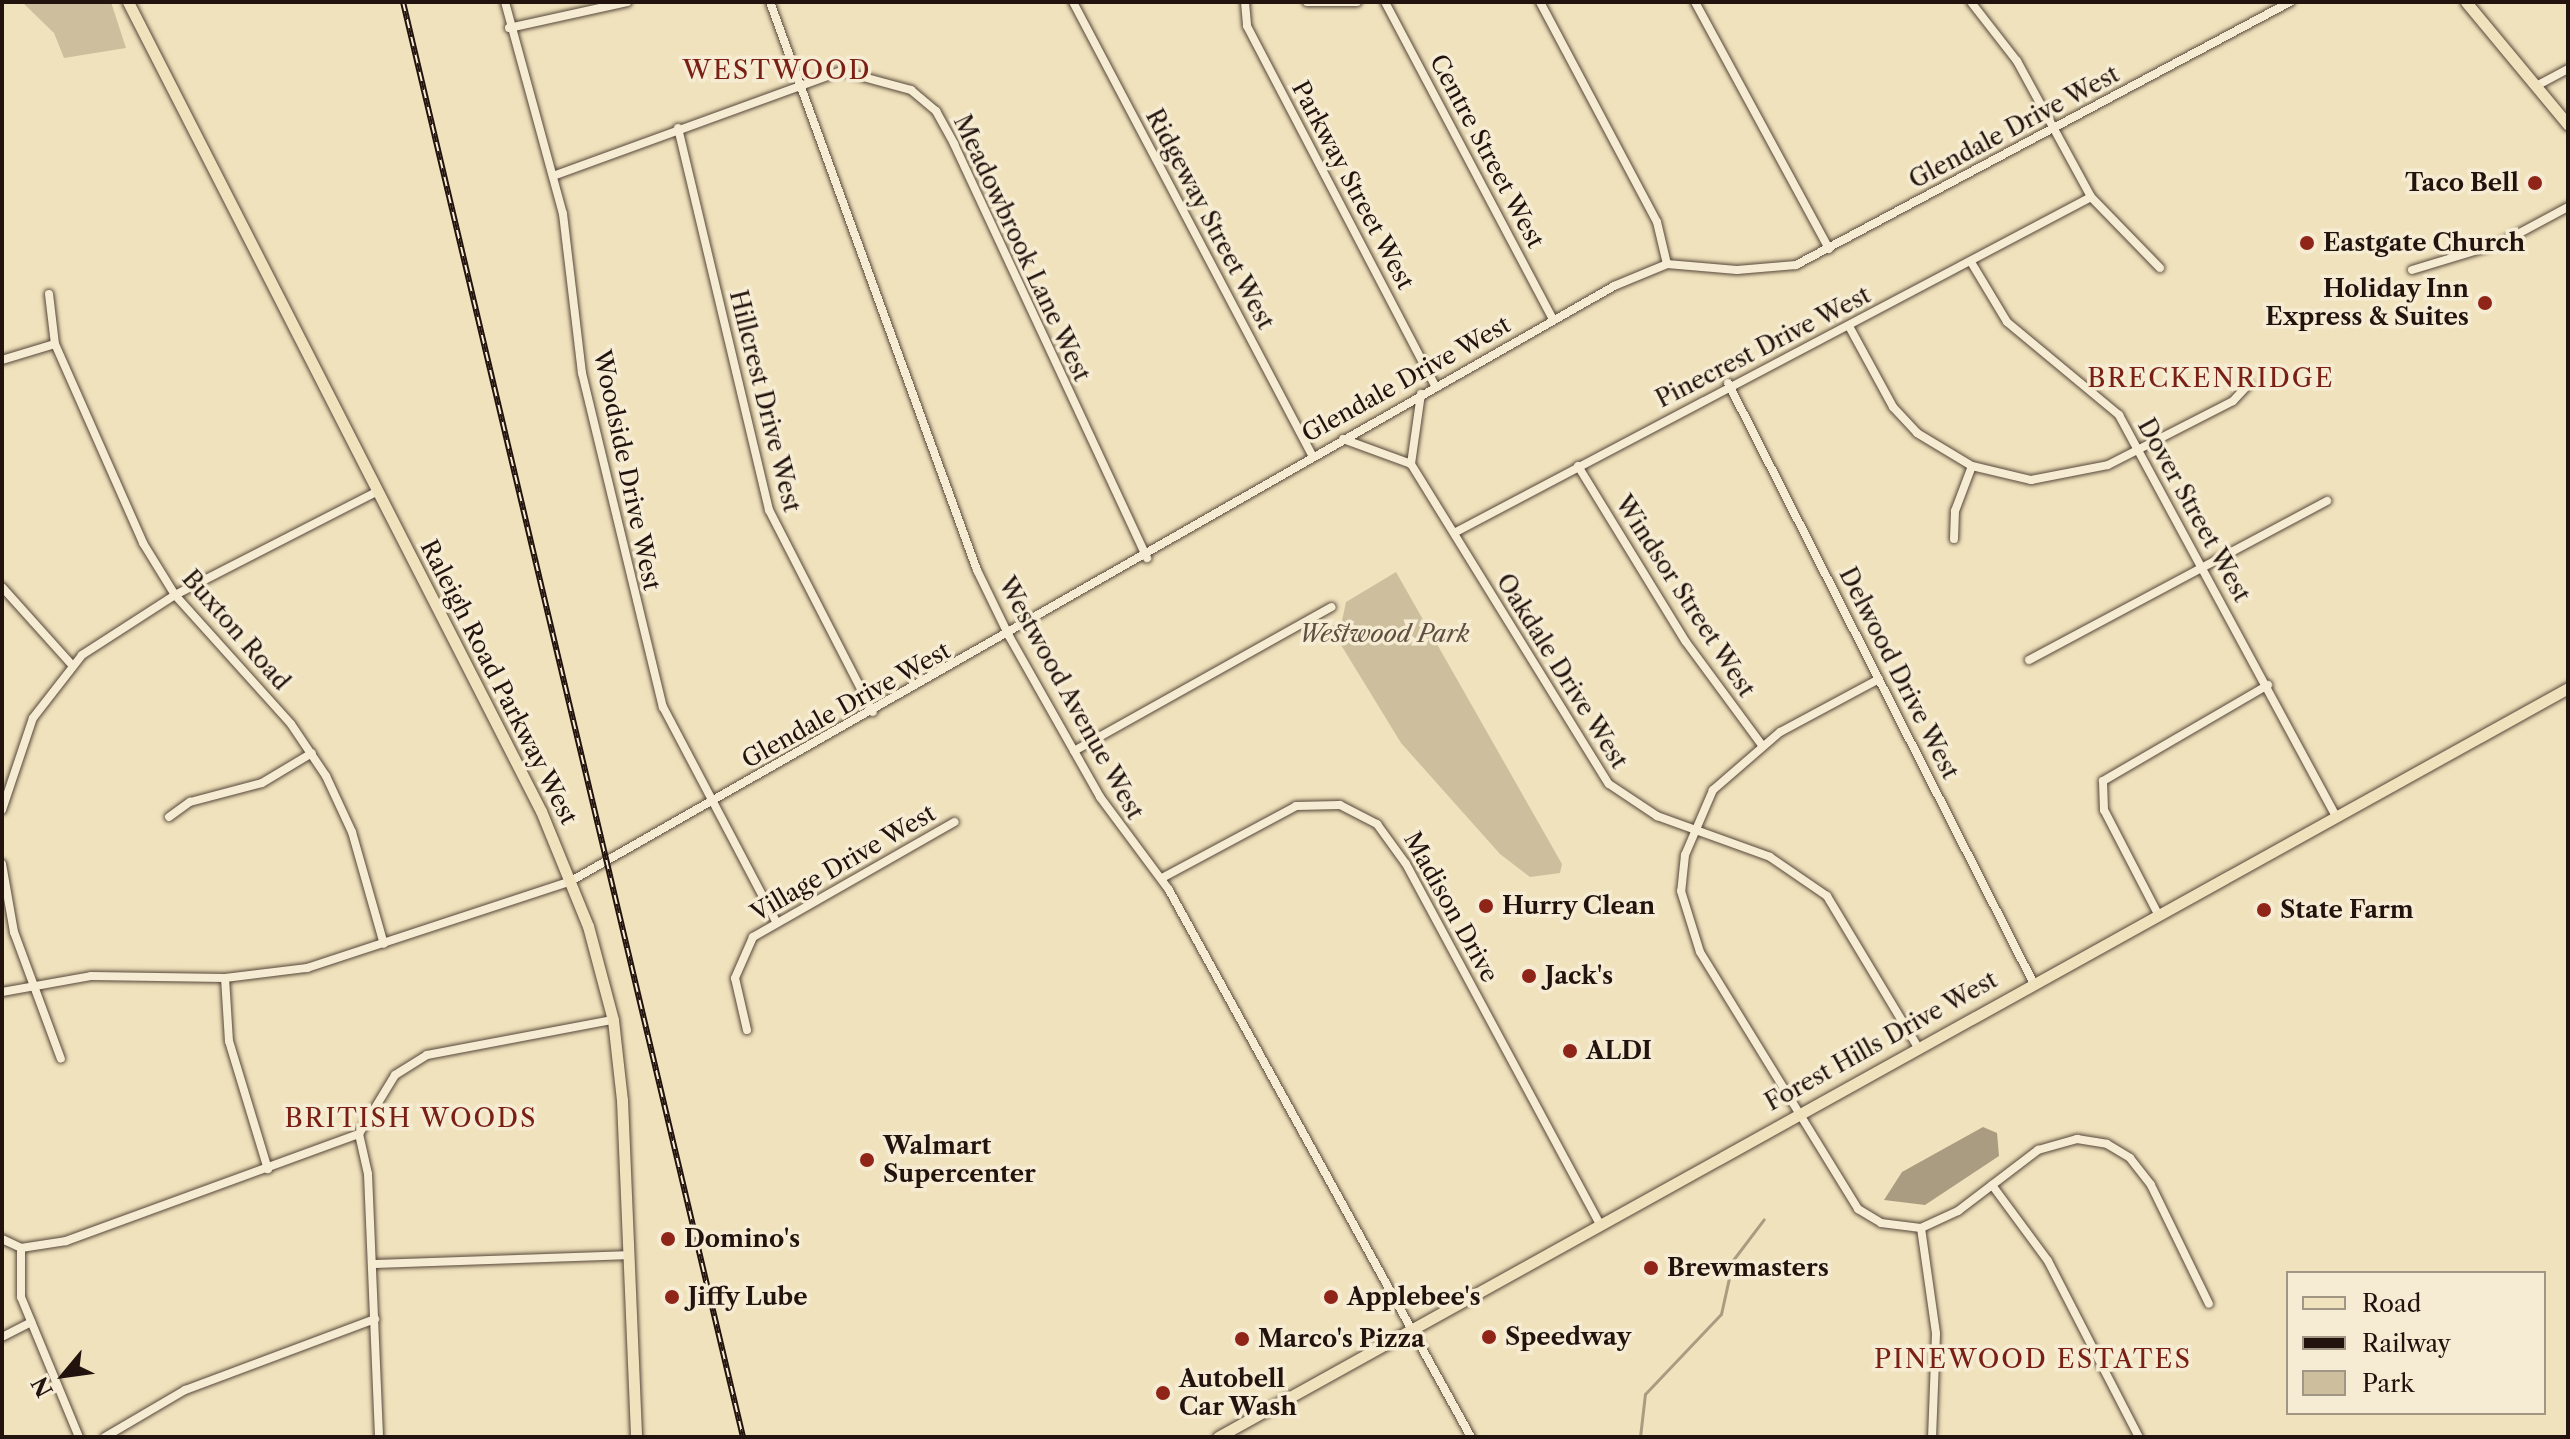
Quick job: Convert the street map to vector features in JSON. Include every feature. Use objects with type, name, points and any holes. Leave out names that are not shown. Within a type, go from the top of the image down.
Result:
[{"type":"main road","name":"Raleigh Road Parkway West","points":[[128,2],[378,491],[571,881],[613,1020],[636,1437]]},
{"type":"main road","points":[[2466,2],[2538,85],[2568,125]]},
{"type":"main road","name":"Forest Hills Drive West","points":[[1218,1437],[1410,1326],[2568,688]]},
{"type":"street","name":"Woodside Drive West","points":[[505,2],[509,28],[553,176],[573,272],[582,373],[647,652],[674,735],[777,923]]},
{"type":"street","points":[[509,28],[627,2]]},
{"type":"street","name":"Westwood Avenue West","points":[[770,2],[977,570],[1009,636],[1121,830],[1162,878],[1471,1437]]},
{"type":"street","name":"Ridgeway Street West","points":[[1073,2],[1312,455]]},
{"type":"street","name":"Parkway Street West","points":[[1245,2],[1247,26],[1435,385]]},
{"type":"street","points":[[1307,2],[1357,2]]},
{"type":"street","name":"Centre Street West","points":[[1385,2],[1553,319]]},
{"type":"street","points":[[1540,2],[1657,222],[1667,264]]},
{"type":"street","points":[[1695,2],[1829,249]]},
{"type":"street","points":[[1971,2],[2017,61],[2091,197],[2160,268]]},
{"type":"street","name":"Glendale Drive West","points":[[2,992],[30,982],[225,978],[307,968],[571,881],[1147,558],[1312,455],[1553,319],[1667,264],[1775,269],[1829,249],[2290,2]]},
{"type":"street","points":[[2538,85],[2568,69]]},
{"type":"street","name":"Meadowbrook Lane West","points":[[553,176],[800,84],[859,70],[893,80],[936,111],[1147,558]]},
{"type":"street","name":"Hillcrest Drive West","points":[[678,128],[769,510],[873,712]]},
{"type":"street","name":"Pinecrest Drive West","points":[[1454,533],[1728,383],[1850,328],[2091,197]]},
{"type":"street","points":[[2412,270],[2501,243],[2568,207]]},
{"type":"street","name":"Dover Street West","points":[[1971,262],[2007,322],[2107,401],[2140,448],[2335,815]]},
{"type":"street","name":"Buxton Road","points":[[49,294],[55,344],[129,513],[175,595],[312,753],[352,832],[384,944]]},
{"type":"street","points":[[1850,328],[1904,420],[1972,466],[2055,480],[2140,448],[2233,401],[2249,384]]},
{"type":"street","points":[[2,360],[55,344]]},
{"type":"street","name":"Delwood Drive West","points":[[1728,383],[2033,982]]},
{"type":"street","points":[[1343,439],[1411,464],[1421,394]]},
{"type":"street","name":"Oakdale Drive West","points":[[1411,464],[1596,770],[1631,802],[1770,857],[1827,896],[1917,1046]]},
{"type":"street","name":"Windsor Street West","points":[[1578,466],[1686,642],[1762,745]]},
{"type":"street","points":[[1954,539],[1955,511],[1972,466]]},
{"type":"street","points":[[2,810],[22,740],[72,665],[175,595],[378,491]]},
{"type":"street","points":[[2029,660],[2327,501]]},
{"type":"street","points":[[2,587],[72,665]]},
{"type":"street","points":[[1074,751],[1332,607]]},
{"type":"street","points":[[1879,679],[1762,745],[1713,790],[1694,829],[1681,891],[1687,921],[1796,1112],[1858,1209],[1881,1223],[1921,1228],[1992,1185],[2038,1150],[2077,1139],[2107,1144],[2151,1185],[2209,1304]]},
{"type":"street","points":[[2158,914],[2104,810],[2103,781],[2268,685]]},
{"type":"street","points":[[169,817],[190,802],[262,783],[312,753]]},
{"type":"street","name":"Madison Drive","points":[[1162,878],[1296,806],[1340,805],[1377,824],[1406,864],[1599,1222]]},
{"type":"street","name":"Village Drive West","points":[[747,1030],[737,963],[745,945],[777,923],[955,822]]},
{"type":"street","points":[[2,864],[30,982],[61,1059]]},
{"type":"street","points":[[225,978],[229,1041],[268,1169]]},
{"type":"street","points":[[379,1437],[372,1264],[359,1134],[395,1075],[418,1059],[613,1020]]},
{"type":"street","points":[[2,1239],[21,1248],[66,1241],[359,1134]]},
{"type":"street","points":[[1992,1185],[2048,1261],[2139,1437]]},
{"type":"street","points":[[1921,1228],[1936,1334],[1932,1437]]},
{"type":"street","points":[[21,1248],[19,1285],[31,1322],[79,1437]]},
{"type":"street","points":[[372,1264],[628,1255]]},
{"type":"street","points":[[105,1437],[185,1390],[375,1319]]},
{"type":"street","points":[[2,1337],[31,1322]]},
{"type":"green space","points":[[22,2],[111,2],[126,48],[64,58],[54,33]]},
{"type":"green space","name":"Westwood Park","points":[[1396,572],[1562,864],[1560,873],[1530,877],[1500,854],[1401,743],[1330,627],[1342,621],[1346,602]]},
{"type":"shaded area","points":[[1983,1127],[1997,1133],[1999,1156],[1925,1205],[1884,1200],[1902,1172]]},
{"type":"waterway","points":[[1640,1437],[1645,1394],[1721,1314],[1733,1260],[1764,1219]]},
{"type":"railway","points":[[403,2],[743,1437]]},
{"type":"place","name":"Taco Bell","points":[[2535,183]]},
{"type":"place","name":"Eastgate Church","points":[[2307,243]]},
{"type":"place","name":"Holiday Inn Express & Suites","points":[[2485,303]]},
{"type":"place","name":"Hurry Clean","points":[[1486,906]]},
{"type":"place","name":"State Farm","points":[[2264,910]]},
{"type":"place","name":"Jack's","points":[[1529,976]]},
{"type":"place","name":"ALDI","points":[[1570,1051]]},
{"type":"place","name":"Walmart Supercenter","points":[[867,1160]]},
{"type":"place","name":"Domino's","points":[[668,1239]]},
{"type":"place","name":"Brewmasters","points":[[1651,1268]]},
{"type":"place","name":"Jiffy Lube","points":[[672,1297]]},
{"type":"place","name":"Applebee's","points":[[1331,1297]]},
{"type":"place","name":"Speedway","points":[[1489,1337]]},
{"type":"place","name":"Marco's Pizza","points":[[1242,1339]]},
{"type":"place","name":"Autobell Car Wash","points":[[1163,1393]]},
{"type":"district","name":"WESTWOOD","points":[[777,71]]},
{"type":"district","name":"BRECKENRIDGE","points":[[2211,379]]},
{"type":"district","name":"BRITISH WOODS","points":[[411,1119]]},
{"type":"district","name":"PINEWOOD ESTATES","points":[[2033,1360]]}]
